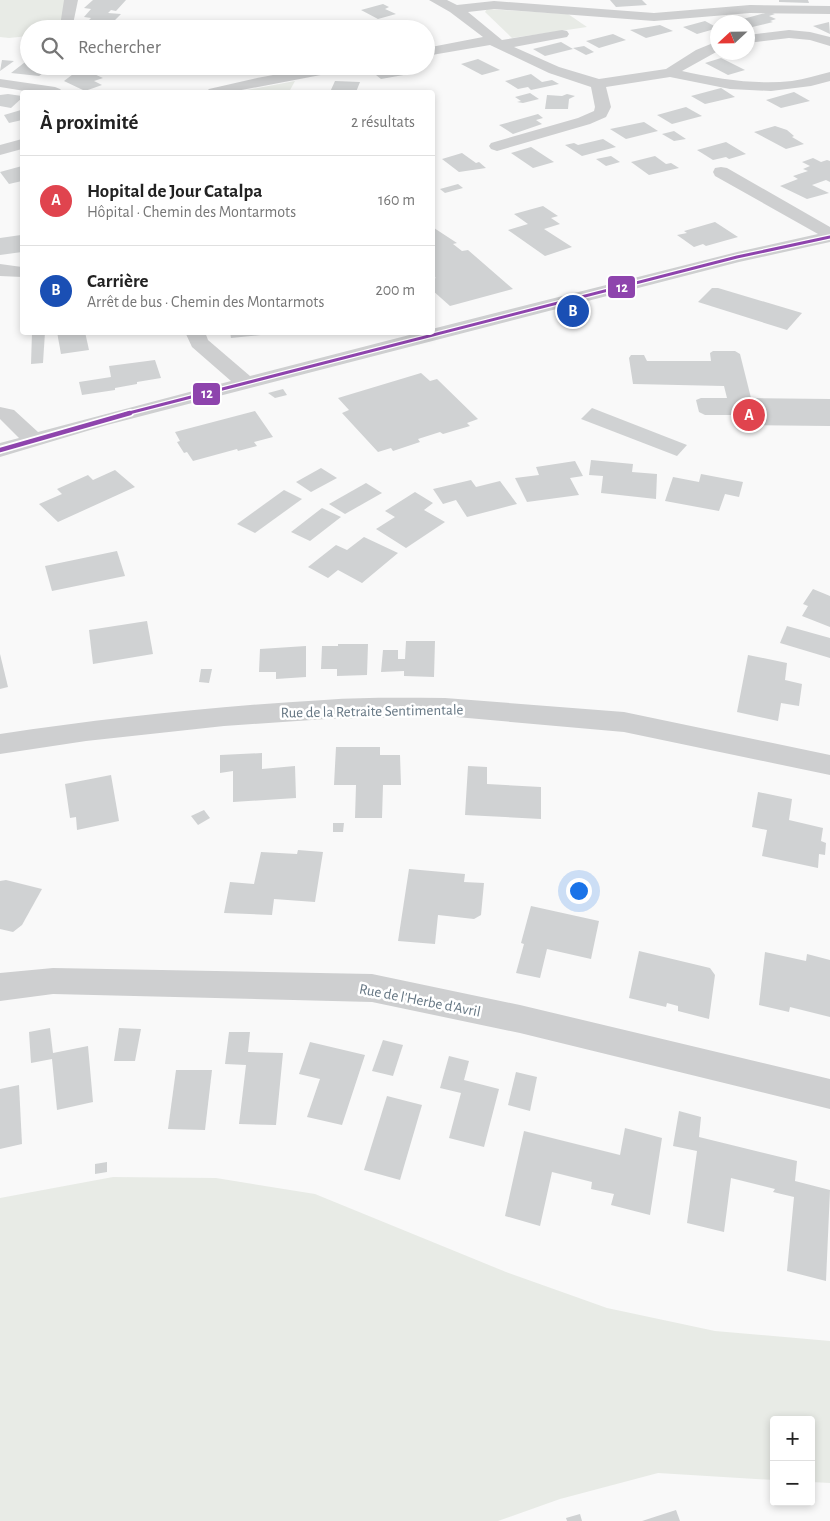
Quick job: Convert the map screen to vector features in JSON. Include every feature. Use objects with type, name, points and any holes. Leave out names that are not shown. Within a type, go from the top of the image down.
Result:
[{"type":"street","points":[[68,20],[71,0]]},
{"type":"street","points":[[436,0],[455,9],[476,24],[496,43],[554,70],[598,84],[670,73],[755,86],[804,84],[830,76]]},
{"type":"street","points":[[455,9],[494,4],[571,12],[654,17],[750,9],[830,10]]},
{"type":"street","points":[[435,51],[562,34]]},
{"type":"street","points":[[755,38],[793,35],[830,42]]},
{"type":"street","points":[[670,73],[710,49]]},
{"type":"street","points":[[223,90],[296,75]]},
{"type":"street","points":[[0,83],[43,90]]},
{"type":"street","points":[[497,146],[584,122],[601,114],[603,107],[598,84]]},
{"type":"street","points":[[0,150],[20,145]]},
{"type":"street","points":[[722,172],[830,235]]},
{"type":"street","points":[[0,450],[100,421],[737,257],[830,235]]},
{"type":"street","points":[[0,270],[20,272]]},
{"type":"street","points":[[196,335],[199,343],[247,384]]},
{"type":"street","points":[[0,413],[7,414],[33,440]]},
{"type":"street","name":"Rue de la Retraite Sentimentale","points":[[0,744],[86,730],[216,716],[326,709],[445,707],[624,722],[830,765]]},
{"type":"street","name":"Rue de l'Herbe d'Avril","points":[[0,987],[53,981],[372,988],[520,1019],[830,1094]]},
{"type":"shaded area","points":[[0,0],[66,0],[62,20],[20,20],[20,37],[0,37]]},
{"type":"shaded area","points":[[487,9],[568,14],[587,27],[512,38],[485,12]]},
{"type":"shaded area","points":[[295,81],[290,90],[247,90]]},
{"type":"shaded area","points":[[113,1177],[216,1178],[315,1194],[506,1272],[607,1308],[715,1331],[830,1341],[830,1483],[815,1482],[815,1416],[770,1416],[770,1480],[658,1473],[560,1499],[498,1521],[0,1521],[0,1198]]},
{"type":"building","points":[[93,0],[126,0],[116,11],[111,10],[108,13],[121,14],[115,20],[89,20],[91,18],[84,17],[91,9],[84,8]]},
{"type":"building","points":[[610,0],[642,0],[647,5],[616,7]]},
{"type":"building","points":[[779,0],[808,0],[809,3],[779,2]]},
{"type":"building","points":[[383,4],[389,7],[385,9],[396,14],[378,19],[361,10]]},
{"type":"building","points":[[769,12],[775,14],[769,16],[776,19],[770,21],[773,22],[755,26],[755,16]]},
{"type":"building","points":[[705,21],[710,24],[710,30],[697,34],[683,27]]},
{"type":"building","points":[[829,22],[830,34],[813,26]]},
{"type":"building","points":[[660,25],[673,31],[646,38],[630,30]]},
{"type":"building","points":[[613,34],[626,40],[599,48],[586,41]]},
{"type":"building","points":[[561,42],[573,49],[545,56],[533,49]]},
{"type":"building","points":[[584,46],[594,52],[586,55],[573,48]]},
{"type":"building","points":[[478,59],[500,70],[482,75],[461,64]]},
{"type":"building","points":[[2,60],[14,61],[0,71]]},
{"type":"building","points":[[715,60],[725,60],[745,70],[728,75],[705,63]]},
{"type":"building","points":[[20,66],[20,74],[11,73]]},
{"type":"building","points":[[531,74],[542,82],[552,80],[559,84],[531,90],[528,87],[518,89],[505,81]]},
{"type":"building","points":[[72,75],[96,75],[103,78],[94,81],[102,85],[88,90],[83,90],[64,81]]},
{"type":"building","points":[[376,75],[404,75],[381,79]]},
{"type":"building","points":[[335,81],[360,82],[357,90],[331,90]]},
{"type":"building","points":[[721,88],[735,97],[705,104],[691,96]]},
{"type":"building","points":[[794,92],[810,101],[781,108],[766,100]]},
{"type":"building","points":[[530,93],[539,99],[523,103],[517,102],[521,101],[515,97]]},
{"type":"building","points":[[567,94],[575,96],[569,99],[568,109],[545,109],[547,95],[562,96]]},
{"type":"building","points":[[0,95],[20,96],[20,100],[11,108],[0,106]]},
{"type":"building","points":[[686,107],[702,116],[672,124],[657,115]]},
{"type":"building","points":[[20,110],[20,120],[9,123],[4,115]]},
{"type":"building","points":[[538,114],[543,118],[536,120],[542,124],[513,134],[499,125]]},
{"type":"building","points":[[644,122],[658,131],[626,139],[610,129]]},
{"type":"building","points":[[775,126],[787,130],[794,136],[792,137],[804,144],[786,149],[754,132]]},
{"type":"building","points":[[674,131],[686,139],[674,141],[662,134]]},
{"type":"building","points":[[603,139],[616,147],[582,156],[565,145],[574,143],[578,145]]},
{"type":"building","points":[[726,142],[746,154],[729,159],[726,157],[713,160],[697,150]]},
{"type":"building","points":[[531,147],[554,162],[533,168],[511,153]]},
{"type":"building","points":[[462,153],[486,168],[459,172],[442,159]]},
{"type":"building","points":[[611,156],[620,162],[606,166],[596,159]]},
{"type":"building","points":[[655,156],[666,164],[671,163],[679,168],[649,175],[631,162]]},
{"type":"building","points":[[813,158],[821,162],[830,161],[830,182],[826,180],[812,185],[829,193],[807,199],[780,186],[798,179],[793,176],[808,171],[803,169],[810,166],[802,162]]},
{"type":"building","points":[[20,167],[20,181],[9,184],[0,172]]},
{"type":"building","points":[[458,184],[463,188],[445,193],[440,189]]},
{"type":"building","points":[[543,206],[558,216],[551,218],[560,224],[544,229],[572,247],[545,256],[508,230],[528,224],[514,214]]},
{"type":"building","points":[[715,222],[738,237],[706,246],[703,244],[694,247],[677,235],[687,233],[684,231]]},
{"type":"building","points":[[435,229],[457,243],[453,244],[462,251],[468,250],[513,289],[450,306],[435,293]]},
{"type":"building","points":[[20,235],[20,252],[0,255],[0,238]]},
{"type":"building","points":[[712,288],[718,288],[802,313],[787,330],[698,302]]},
{"type":"building","points":[[32,335],[45,335],[43,363],[31,364]]},
{"type":"building","points":[[58,335],[86,335],[89,350],[61,354]]},
{"type":"building","points":[[230,335],[261,335],[231,338]]},
{"type":"building","points":[[713,351],[735,351],[740,354],[751,398],[830,399],[830,426],[734,425],[731,415],[705,415],[699,412],[696,400],[701,398],[727,398],[724,386],[633,384],[629,358],[631,355],[644,355],[647,361],[711,361],[710,353]]},
{"type":"building","points":[[155,360],[161,378],[137,382],[137,384],[115,388],[115,390],[82,395],[79,382],[111,377],[109,366]]},
{"type":"building","points":[[421,373],[430,381],[437,379],[478,419],[467,423],[470,426],[418,439],[420,442],[393,451],[391,448],[378,452],[342,413],[349,410],[338,398]]},
{"type":"building","points":[[283,389],[287,395],[275,398],[268,393]]},
{"type":"building","points":[[592,408],[687,445],[677,456],[581,419]]},
{"type":"building","points":[[255,411],[273,437],[254,442],[257,446],[238,451],[237,449],[193,461],[187,452],[184,453],[177,442],[180,441],[175,432]]},
{"type":"building","points":[[591,460],[633,464],[632,472],[657,474],[656,499],[601,493],[603,476],[589,475]]},
{"type":"building","points":[[575,461],[583,476],[570,478],[579,495],[527,502],[515,478],[539,475],[536,467]]},
{"type":"building","points":[[321,468],[337,478],[311,492],[296,482]]},
{"type":"building","points":[[115,470],[135,487],[58,522],[39,504],[62,494],[57,489],[88,475],[93,480]]},
{"type":"building","points":[[701,474],[743,482],[739,497],[725,494],[719,511],[665,501],[673,477],[699,482]]},
{"type":"building","points":[[471,480],[476,487],[500,481],[517,504],[467,517],[456,500],[443,504],[433,489]]},
{"type":"building","points":[[366,483],[382,493],[345,514],[329,504]]},
{"type":"building","points":[[284,490],[302,499],[255,533],[237,524]]},
{"type":"building","points":[[415,492],[433,503],[424,510],[445,522],[406,548],[376,529],[395,517],[385,511]]},
{"type":"building","points":[[322,508],[341,517],[310,541],[291,532]]},
{"type":"building","points":[[364,537],[398,553],[362,583],[338,570],[328,578],[308,567],[336,545],[347,550]]},
{"type":"building","points":[[117,551],[125,576],[52,591],[45,566]]},
{"type":"building","points":[[813,589],[830,596],[830,627],[802,616],[808,606],[803,604]]},
{"type":"building","points":[[147,621],[153,654],[93,664],[89,630]]},
{"type":"building","points":[[787,626],[830,638],[830,658],[780,643]]},
{"type":"building","points":[[406,641],[435,641],[434,677],[404,676],[404,671],[381,672],[383,650],[398,650],[398,659],[405,659]]},
{"type":"building","points":[[338,644],[368,644],[367,675],[337,676],[337,669],[321,669],[322,646],[338,646]]},
{"type":"building","points":[[306,646],[306,677],[276,679],[276,672],[259,672],[260,649]]},
{"type":"building","points":[[0,654],[8,687],[0,689]]},
{"type":"building","points":[[748,655],[787,663],[785,680],[802,684],[799,706],[781,703],[778,721],[737,712]]},
{"type":"building","points":[[201,669],[212,669],[209,683],[199,682]]},
{"type":"building","points":[[336,747],[380,747],[380,755],[400,755],[401,785],[383,785],[382,818],[355,818],[356,785],[334,785]]},
{"type":"building","points":[[262,753],[262,769],[295,766],[296,798],[233,802],[233,771],[220,773],[220,755]]},
{"type":"building","points":[[468,766],[487,767],[487,784],[541,787],[541,819],[465,815]]},
{"type":"building","points":[[111,775],[119,821],[77,830],[76,817],[70,818],[65,784]]},
{"type":"building","points":[[758,792],[792,799],[789,820],[823,828],[821,841],[826,843],[825,855],[819,854],[818,868],[762,856],[767,830],[752,827]]},
{"type":"building","points":[[204,810],[210,818],[198,825],[191,816]]},
{"type":"building","points":[[333,823],[344,823],[343,832],[333,832]]},
{"type":"building","points":[[298,850],[323,852],[315,902],[274,899],[272,915],[224,913],[230,882],[254,884],[261,852],[297,854]]},
{"type":"building","points":[[409,869],[465,874],[464,882],[484,883],[481,915],[474,919],[438,915],[435,944],[398,941]]},
{"type":"building","points":[[6,880],[42,889],[22,925],[13,932],[0,929],[0,881]]},
{"type":"building","points":[[531,906],[599,921],[591,959],[547,949],[540,978],[516,973],[524,944],[521,943]]},
{"type":"building","points":[[639,951],[710,968],[715,975],[709,1019],[678,1011],[678,1006],[667,1003],[666,1007],[629,998]]},
{"type":"building","points":[[765,952],[806,961],[807,954],[830,960],[830,1017],[790,1007],[789,1012],[759,1005]]},
{"type":"building","points":[[50,1028],[53,1053],[88,1046],[93,1102],[57,1110],[52,1059],[31,1063],[29,1032]]},
{"type":"building","points":[[119,1028],[141,1029],[135,1061],[114,1061]]},
{"type":"building","points":[[229,1032],[250,1032],[248,1052],[283,1053],[276,1125],[239,1124],[246,1065],[225,1064]]},
{"type":"building","points":[[383,1040],[403,1045],[393,1076],[372,1071]]},
{"type":"building","points":[[310,1042],[365,1055],[342,1125],[307,1117],[320,1079],[299,1074]]},
{"type":"building","points":[[449,1056],[469,1061],[464,1080],[499,1089],[484,1147],[449,1138],[461,1093],[440,1088]]},
{"type":"building","points":[[176,1070],[212,1070],[205,1130],[168,1129]]},
{"type":"building","points":[[516,1072],[537,1077],[530,1111],[508,1105]]},
{"type":"building","points":[[19,1085],[22,1144],[0,1149],[0,1089]]},
{"type":"building","points":[[387,1096],[422,1105],[400,1180],[364,1170]]},
{"type":"building","points":[[679,1111],[701,1117],[699,1137],[797,1161],[795,1181],[830,1190],[826,1281],[787,1271],[794,1197],[773,1192],[775,1189],[731,1178],[724,1232],[687,1223],[697,1151],[673,1146]]},
{"type":"building","points":[[625,1128],[662,1138],[650,1215],[611,1205],[614,1194],[591,1189],[592,1182],[552,1172],[540,1226],[505,1216],[524,1131],[620,1155]]},
{"type":"building","points":[[107,1162],[107,1172],[95,1174],[95,1164]]},
{"type":"building","points":[[676,1510],[680,1521],[642,1521]]},
{"type":"building","points":[[580,1514],[582,1521],[567,1521],[566,1518]]},
{"type":"transit line","name":"12","points":[[435,335],[737,257],[830,237]]},
{"type":"transit line","name":"12","points":[[0,450],[100,421],[434,335]]},
{"type":"place","name":"Carrière","points":[[573,311]]},
{"type":"place","name":"Hopital de Jour Catalpa","points":[[749,415]]}]
